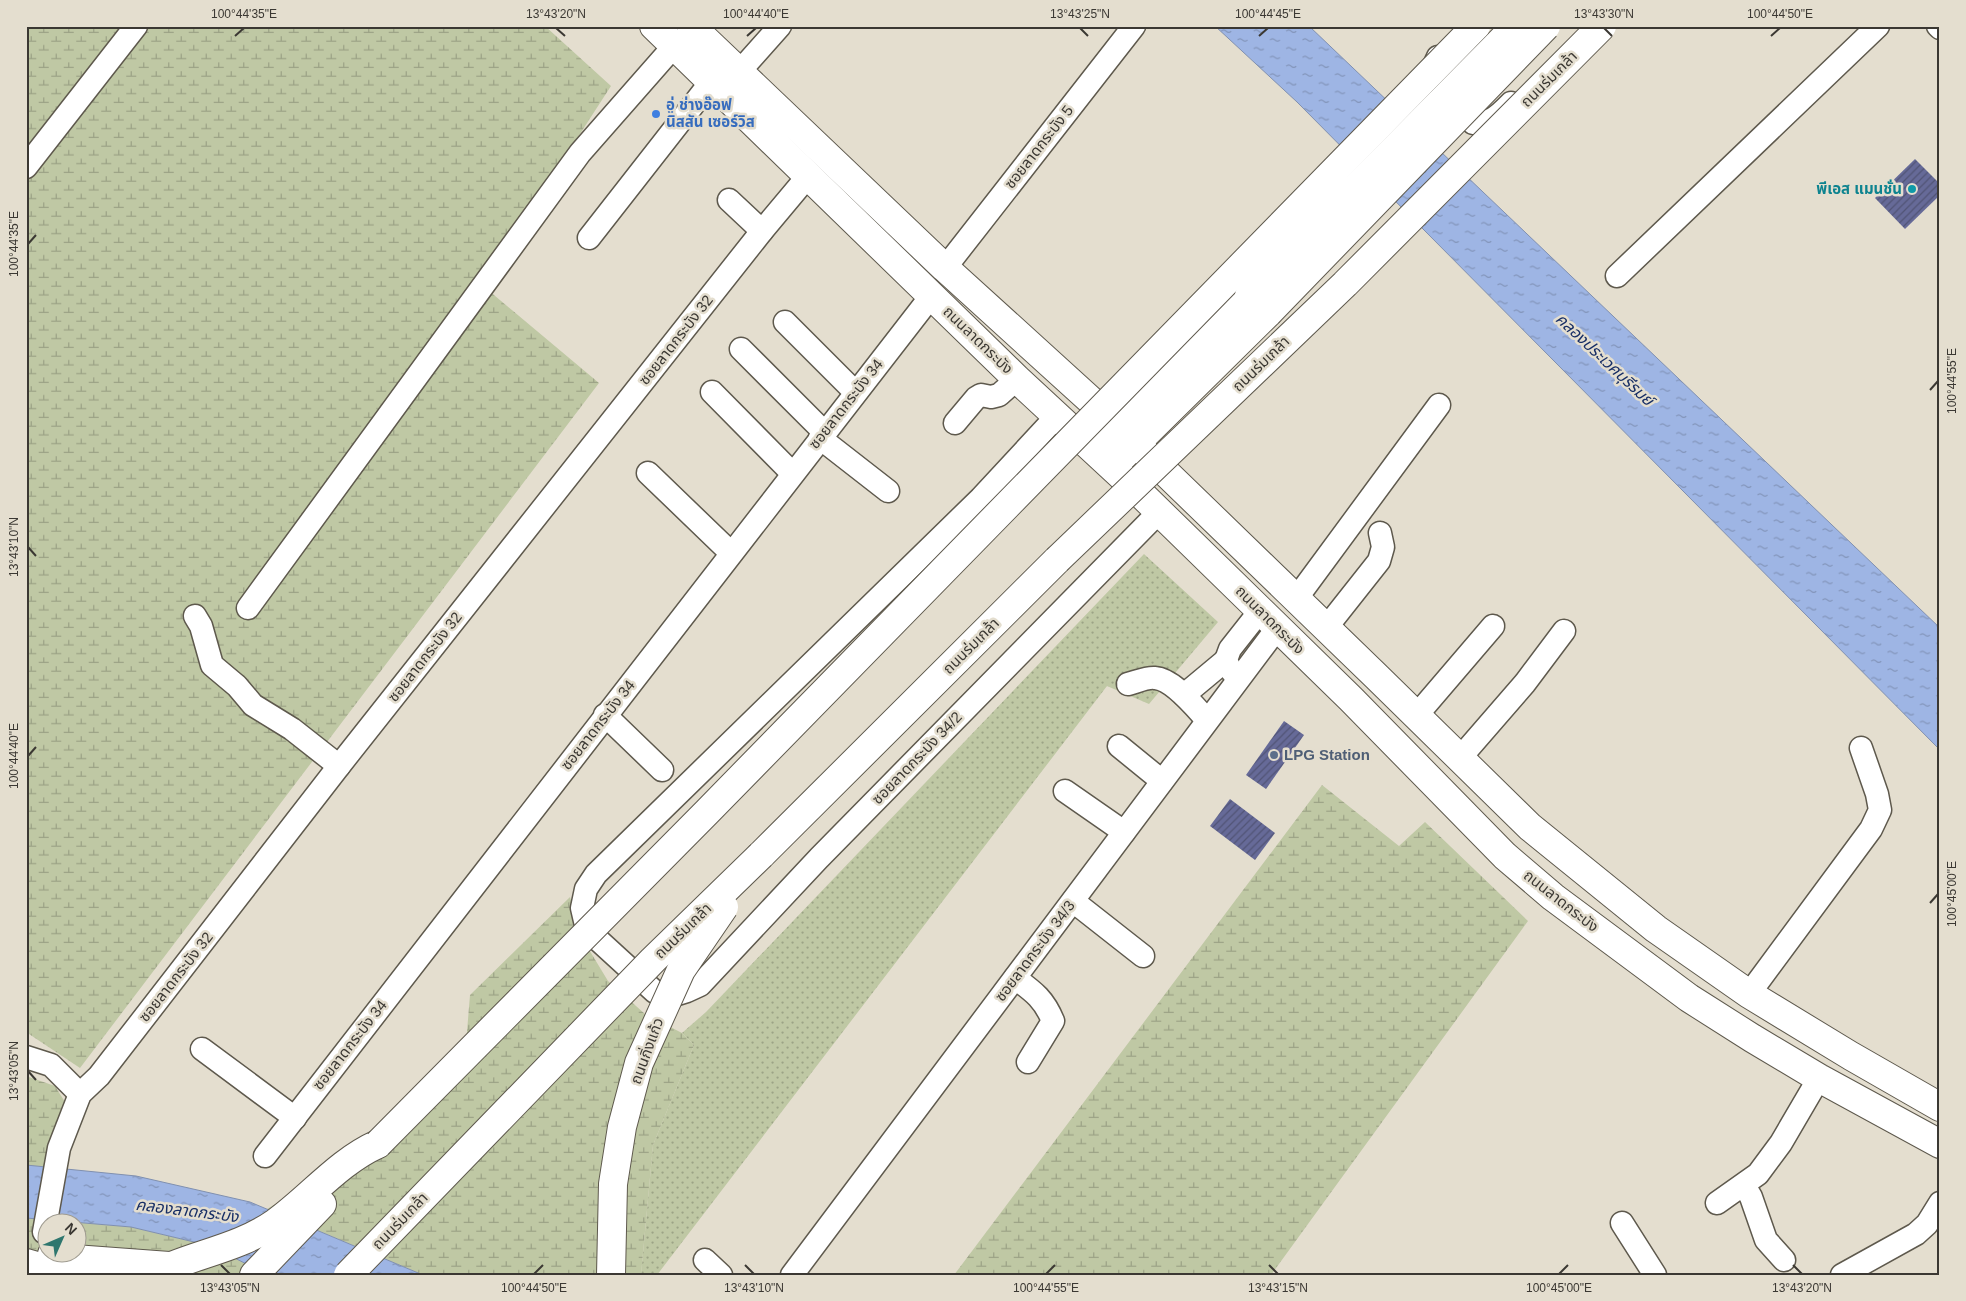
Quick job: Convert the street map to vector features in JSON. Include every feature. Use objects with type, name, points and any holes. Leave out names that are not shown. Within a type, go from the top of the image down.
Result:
[{"type":"main road","name":"ถนนลาดกระบัง","points":[[654,26],[682,36],[738,72],[945,268],[1128,436],[1530,827],[1656,929],[1749,994],[1851,1056],[1940,1106]]},
{"type":"main road","points":[[254,1275],[378,1144],[707,812],[1476,26]]},
{"type":"main road","points":[[1258,305],[1516,26]]},
{"type":"main road","points":[[1105,460],[1258,305],[1546,26]]},
{"type":"main road","name":"ถนนร่มเกล้า","points":[[348,1275],[653,960],[1057,560],[1345,284],[1602,26]]},
{"type":"main road","name":"ถนนลาดกระบัง","points":[[682,36],[711,82],[1269,619],[1351,699],[1505,856],[1553,897],[1689,998],[1819,1078],[1940,1144]]},
{"type":"main road","points":[[1505,856],[1530,827]]},
{"type":"main road","name":"ถนนกิ่งแก้ว","points":[[611,1275],[612,1184],[622,1127],[639,1063],[681,970],[761,855]]},
{"type":"main road","points":[[88,1261],[109,1263],[148,1263],[160,1270],[238,1244],[275,1223],[349,1161],[364,1150],[378,1144]]},
{"type":"main road","points":[[26,1263],[64,1274],[75,1275]]},
{"type":"street","points":[[26,167],[136,26]]},
{"type":"street","points":[[738,72],[780,26]]},
{"type":"street","name":"ซอยลาดกระบัง 5","points":[[945,268],[1134,26]]},
{"type":"street","points":[[1466,26],[1438,56],[1432,70],[1435,85],[1473,123],[1484,124],[1497,117],[1587,26]]},
{"type":"street","points":[[1617,276],[1878,26]]},
{"type":"street","points":[[248,608],[580,153],[682,36]]},
{"type":"street","points":[[589,238],[711,82]]},
{"type":"street","name":"ซอยลาดกระบัง 32","points":[[48,1214],[59,1148],[80,1094],[99,1076],[339,766],[762,231],[808,176]]},
{"type":"street","points":[[729,200],[762,231]]},
{"type":"street","name":"ซอยลาดกระบัง 34","points":[[266,1156],[792,473],[932,295]]},
{"type":"street","points":[[786,322],[855,392]]},
{"type":"street","points":[[741,349],[822,435],[888,491]]},
{"type":"street","points":[[955,423],[976,398],[981,395],[999,395],[1017,378]]},
{"type":"street","points":[[712,392],[792,473]]},
{"type":"street","points":[[1296,599],[1438,404]]},
{"type":"street","name":"ซอยลาดกระบัง 34/2","points":[[1057,416],[981,498],[625,848],[596,874],[586,889],[582,908],[585,921],[596,938],[655,992],[671,996],[687,992],[700,985],[819,858],[1158,512]]},
{"type":"street","points":[[648,473],[731,553]]},
{"type":"street","points":[[1326,628],[1379,561],[1383,548],[1380,533]]},
{"type":"street","points":[[195,616],[201,626],[212,665],[237,686],[253,704],[292,728],[339,766]]},
{"type":"street","points":[[1184,695],[1226,660],[1230,649],[1269,619]]},
{"type":"street","name":"ซอยลาดกระบัง 34/3","points":[[792,1275],[1238,679],[1269,619]]},
{"type":"street","points":[[1416,716],[1493,626]]},
{"type":"street","points":[[1460,758],[1525,683],[1564,631]]},
{"type":"street","points":[[1226,660],[1230,670],[1238,679]]},
{"type":"street","points":[[1128,684],[1154,677],[1166,680],[1184,695],[1207,720]]},
{"type":"street","points":[[605,716],[662,770]]},
{"type":"street","points":[[1119,746],[1162,781]]},
{"type":"street","points":[[1749,994],[1871,828],[1880,810],[1877,794],[1861,748]]},
{"type":"street","points":[[1065,791],[1124,832]]},
{"type":"street","points":[[1073,901],[1143,956]]},
{"type":"street","points":[[1015,978],[1038,995],[1048,1009],[1053,1021],[1028,1062]]},
{"type":"street","points":[[202,1049],[295,1118]]},
{"type":"street","points":[[26,1057],[50,1064],[80,1094]]},
{"type":"street","points":[[1717,1204],[1758,1174],[1781,1143],[1819,1078]]},
{"type":"street","points":[[1744,1185],[1751,1197],[1766,1240],[1784,1260]]},
{"type":"street","points":[[1842,1275],[1916,1234],[1927,1224],[1940,1202]]},
{"type":"street","points":[[1622,1223],[1655,1275]]},
{"type":"green space","points":[[26,26],[545,26],[611,86],[482,285],[599,383],[80,1068],[26,1032]]},
{"type":"green space","points":[[1144,554],[1218,622],[1149,704],[1107,686],[657,1275],[641,1275],[653,1145],[694,1045],[682,1033],[706,1012]]},
{"type":"green space","points":[[1322,785],[1399,846],[1425,822],[1528,921],[1271,1275],[954,1275]]},
{"type":"green space","points":[[570,897],[582,938],[608,981],[645,1014],[682,1033],[694,1045],[653,1145],[641,1275],[423,1275],[267,1209],[378,1144],[465,1056],[470,995]]},
{"type":"green space","points":[[26,1076],[55,1086],[68,1107],[50,1168],[26,1165]]},
{"type":"green space","points":[[26,1218],[38,1219],[38,1264],[88,1264],[88,1223],[131,1227],[211,1246],[268,1275],[26,1275]]},
{"type":"water","name":"คลองประเวศบุรีรมย์","points":[[1215,26],[1309,26],[1940,628],[1940,750],[1297,102]]},
{"type":"water","name":"คลองลาดกระบัง","points":[[26,1165],[136,1176],[250,1202],[423,1275],[268,1275],[211,1246],[131,1227],[88,1223],[88,1214],[38,1214],[38,1219],[26,1218]]},
{"type":"building","name":"พีเอส แมนชั่น","points":[[1915,159],[1940,184],[1940,195],[1905,229],[1875,198]]},
{"type":"building","name":"LPG Station","points":[[1284,721],[1304,735],[1266,789],[1246,775]]},
{"type":"building","points":[[1230,799],[1275,833],[1255,860],[1210,826]]},
{"type":"place","name":"อู่ ช่างอ๊อฟ นิสสัน เซอร์วิส","points":[[656,114]]},
{"type":"place","name":"พีเอส แมนชั่น","points":[[1912,189]]},
{"type":"place","name":"LPG Station","points":[[1274,755]]}]
